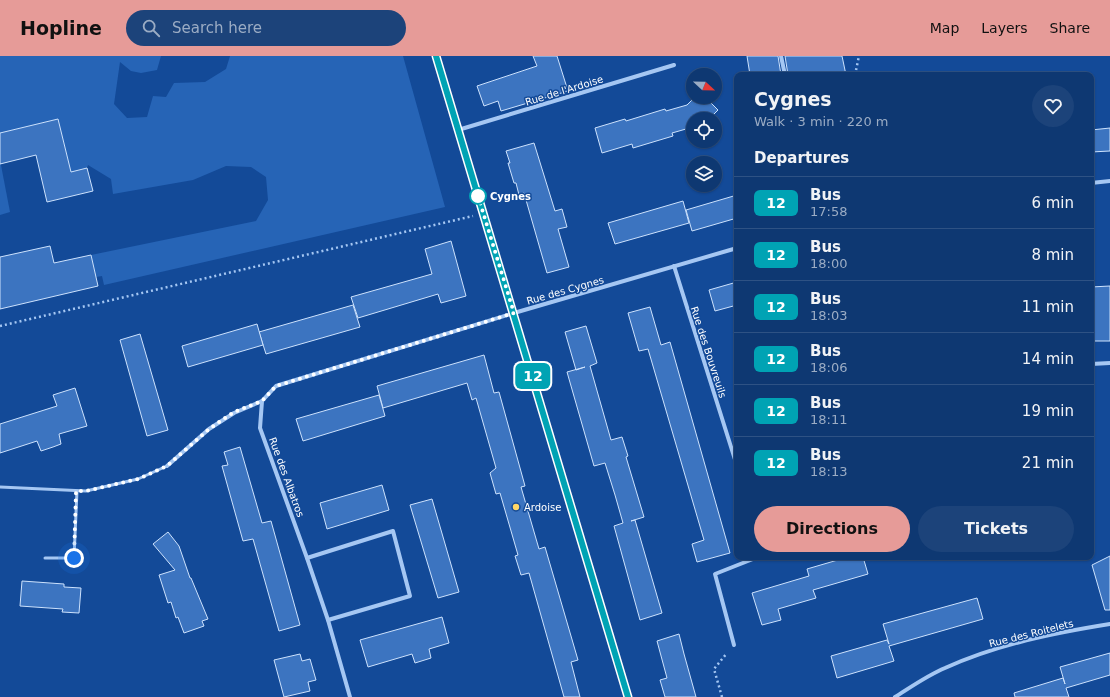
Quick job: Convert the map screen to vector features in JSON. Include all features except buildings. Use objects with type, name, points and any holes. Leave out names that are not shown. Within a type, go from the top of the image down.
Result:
[{"type":"street","points":[[436,56],[628,697]]},
{"type":"street","points":[[781,56],[784,72]]},
{"type":"street","name":"Rue de l'Ardoise","points":[[458,130],[674,65]]},
{"type":"street","points":[[1094,183],[1110,181]]},
{"type":"street","name":"Rue des Cygnes","points":[[167,466],[209,429],[234,412],[262,401],[276,386],[514,313],[734,249]]},
{"type":"street","name":"Rue des Bouvreuils","points":[[674,266],[734,456]]},
{"type":"street","points":[[1094,364],[1110,363]]},
{"type":"street","name":"Rue des Albatros","points":[[262,401],[260,428],[328,620],[350,697]]},
{"type":"street","points":[[307,558],[393,531],[410,596],[328,620]]},
{"type":"street","points":[[734,645],[715,574],[750,560]]},
{"type":"street","name":"Rue des Roitelets","points":[[895,697],[944,668],[1002,646],[1051,634],[1110,624]]},
{"type":"lane","points":[[0,487],[86,491],[138,479],[167,466]]},
{"type":"lane","points":[[45,558],[74,558],[76,491]]},
{"type":"path","points":[[856,72],[859,56]]},
{"type":"path","points":[[0,326],[484,214]]},
{"type":"path","points":[[722,697],[714,669],[734,645]]},
{"type":"shaded area","points":[[0,56],[161,56],[157,70],[141,73],[131,71],[120,62],[114,104],[127,118],[147,117],[153,96],[166,97],[174,83],[205,82],[226,69],[230,56],[403,56],[445,207],[104,285],[102,276],[96,277],[91,255],[256,221],[268,200],[266,177],[251,167],[226,166],[193,180],[113,194],[111,179],[88,165],[87,168],[71,172],[58,119],[0,133]]},
{"type":"shaded area","points":[[0,160],[10,212],[0,215]]},
{"type":"bus line","name":"12","points":[[436,56],[510,298],[628,697]]},
{"type":"place","name":"Cygnes","points":[[478,196]]},
{"type":"place","name":"Ardoise","points":[[516,507]]},
{"type":"route","points":[[74,558],[76,491],[86,491],[138,479],[167,466],[209,429],[234,412],[262,401],[276,386],[514,313],[478,196]]}]
